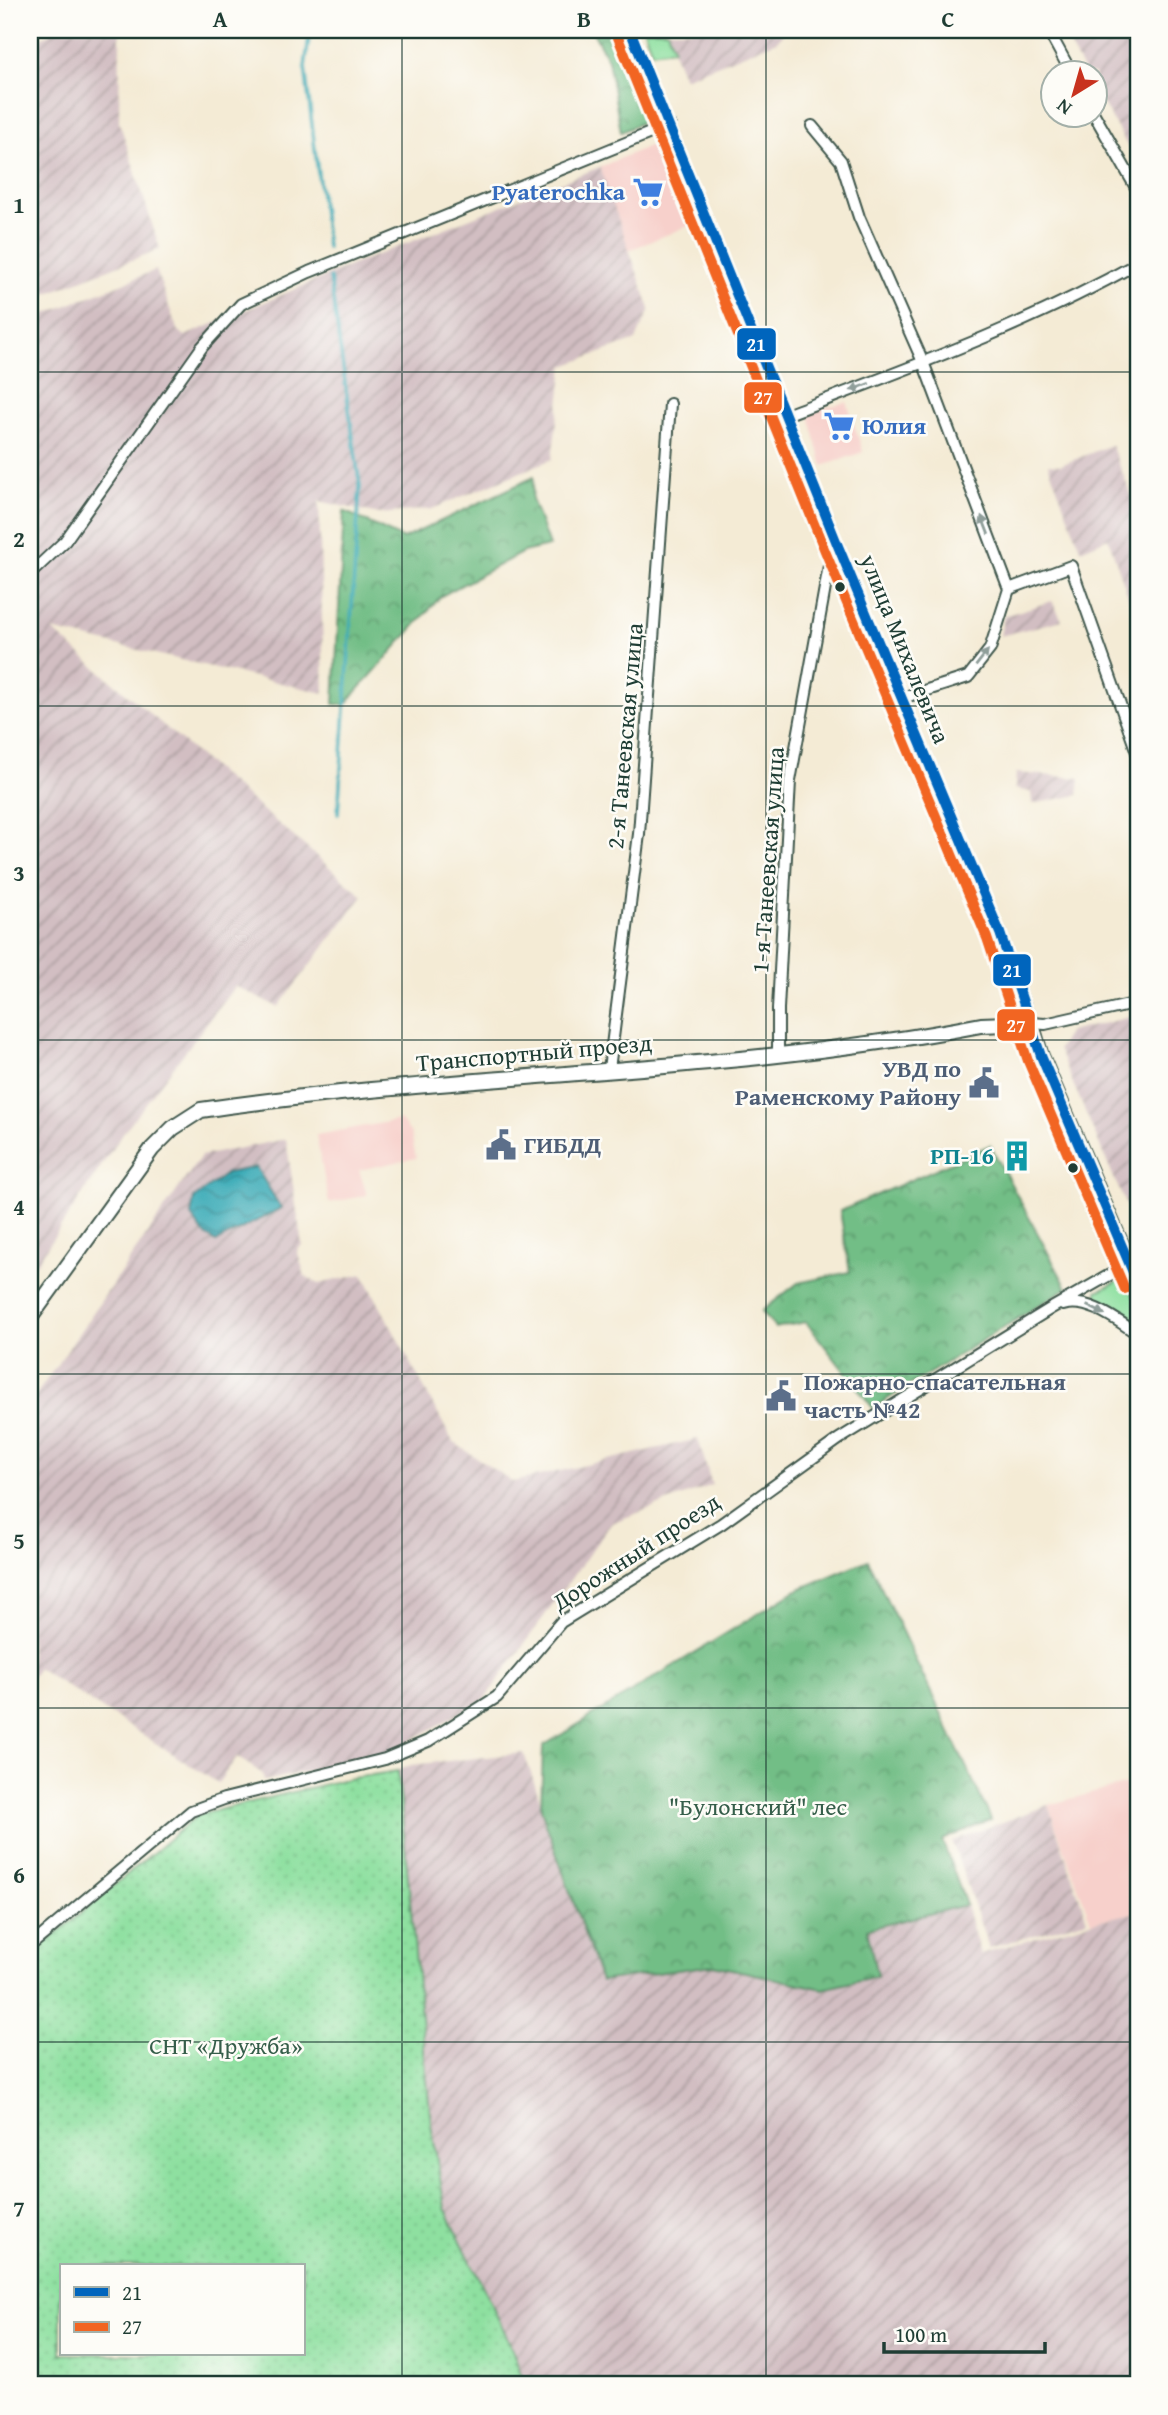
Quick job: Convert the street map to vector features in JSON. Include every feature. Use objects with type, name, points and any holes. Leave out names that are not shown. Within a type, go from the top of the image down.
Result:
[{"type":"main road","name":"Транспортный проезд","points":[[30,1318],[162,1137],[201,1110],[448,1082],[778,1056],[981,1025],[1031,1023]]},
{"type":"main road","name":"улица Михалевича","points":[[1031,1023],[1041,1056],[1138,1284]]},
{"type":"street","name":"улица Михалевича","points":[[630,30],[838,546],[1000,933],[1031,1023]]},
{"type":"street","points":[[1048,30],[1064,60]]},
{"type":"street","points":[[30,574],[65,541],[202,347],[241,304],[340,259],[670,125]]},
{"type":"street","points":[[812,126],[841,161],[859,218],[923,362],[1009,589],[990,649],[968,677],[902,698]]},
{"type":"street","points":[[1103,130],[1138,191]]},
{"type":"street","points":[[786,415],[1074,299],[1138,263]]},
{"type":"street","name":"2-я Танеевская улица","points":[[609,1069],[639,834],[670,404]]},
{"type":"street","name":"1-я Танеевская улица","points":[[778,1056],[790,781],[830,560],[838,546]]},
{"type":"street","points":[[1009,589],[1071,566],[1138,754]]},
{"type":"street","name":"Транспортный проезд","points":[[1031,1023],[1045,1024],[1138,1003]]},
{"type":"street","name":"Дорожный проезд","points":[[30,1946],[191,1811],[224,1799],[385,1759],[428,1741],[459,1722],[497,1697],[561,1622],[721,1524],[839,1439],[1050,1308],[1129,1264]]},
{"type":"street","points":[[1050,1308],[1080,1303],[1138,1334]]},
{"type":"shaded area","points":[[58,30],[120,30],[119,121],[160,249],[30,300],[30,43]]},
{"type":"shaded area","points":[[664,30],[786,30],[777,41],[684,78]]},
{"type":"shaded area","points":[[1060,30],[1138,30],[1138,164],[1108,112],[1108,60],[1077,60]]},
{"type":"shaded area","points":[[656,143],[691,225],[629,250],[600,167]]},
{"type":"shaded area","points":[[600,167],[650,309],[636,340],[564,366],[552,459],[432,509],[379,514],[319,501],[324,693],[52,630],[363,896],[278,1007],[235,986],[123,1133],[30,1273],[30,320],[156,270],[177,329],[185,336],[352,265]]},
{"type":"shaded area","points":[[847,402],[863,452],[823,466],[808,412]]},
{"type":"shaded area","points":[[1111,445],[1138,511],[1138,625],[1108,538],[1081,550],[1048,464],[1061,465]]},
{"type":"shaded area","points":[[1052,601],[1062,620],[1000,636],[1004,616]]},
{"type":"shaded area","points":[[1016,773],[1080,778],[1078,795],[1032,804],[1031,792],[1015,789]]},
{"type":"shaded area","points":[[1138,1015],[1138,1233],[1058,1049],[1069,1032]]},
{"type":"shaded area","points":[[400,1120],[411,1133],[416,1158],[359,1170],[367,1195],[329,1203],[316,1135]]},
{"type":"shaded area","points":[[286,1139],[302,1245],[297,1250],[305,1276],[319,1284],[363,1274],[453,1442],[513,1482],[698,1439],[712,1485],[611,1523],[484,1700],[388,1753],[264,1781],[263,1774],[237,1757],[218,1783],[38,1668],[30,1680],[30,1404],[201,1156]]},
{"type":"shaded area","points":[[524,1753],[602,1981],[713,1965],[823,1989],[867,1930],[966,1905],[980,1954],[1091,1922],[1138,1912],[1138,2385],[525,2385],[509,2341],[445,2208],[431,2124],[398,1771],[411,1765]]},
{"type":"shaded area","points":[[1138,1781],[1138,1912],[1091,1922],[1048,1805]]},
{"type":"shaded area","points":[[1048,1805],[1087,1920],[989,1948],[952,1841]]},
{"type":"green space","points":[[592,30],[611,30],[631,90],[645,121],[621,132],[608,60]]},
{"type":"green space","points":[[644,30],[667,30],[674,49],[652,52]]},
{"type":"green space","points":[[534,477],[532,499],[549,546],[523,552],[441,596],[345,705],[334,704],[344,511],[403,539]]},
{"type":"green space","points":[[990,1145],[1067,1288],[873,1408],[806,1322],[775,1328],[762,1311],[798,1283],[850,1272],[840,1211]]},
{"type":"green space","points":[[1120,1280],[1127,1281],[1138,1305],[1138,1328],[1097,1303],[1097,1291]]},
{"type":"green space","name":"\"Булонский\" лес","points":[[868,1560],[991,1819],[942,1840],[966,1905],[867,1929],[877,1976],[823,1989],[713,1965],[601,1981],[541,1809],[543,1746],[795,1591]]},
{"type":"green space","name":"СНТ «Дружба»","points":[[398,1771],[431,2124],[445,2208],[509,2341],[525,2385],[34,2385],[30,2380],[30,1956],[198,1815],[347,1779]]},
{"type":"water","points":[[256,1167],[281,1208],[216,1242],[204,1234],[191,1216],[194,1198],[227,1173]]},
{"type":"waterway","points":[[310,30],[305,67],[327,248]]},
{"type":"waterway","points":[[330,278],[360,486],[338,814]]},
{"type":"transit line","name":"21","points":[[630,30],[838,546],[1000,933],[1041,1056],[1138,1284]]},
{"type":"transit line","name":"27","points":[[617,35],[825,551],[987,938],[1028,1061],[1125,1289]]},
{"type":"place","name":"Pyaterochka","points":[[648,192]]},
{"type":"place","name":"Юлия","points":[[839,426]]},
{"type":"place","name":"УВД по Раменскому Району","points":[[984,1083]]},
{"type":"place","name":"ГИБДД","points":[[501,1145]]},
{"type":"place","name":"РП-16","points":[[1017,1156]]},
{"type":"place","name":"Пожарно-спасательная часть №42","points":[[781,1396]]}]
